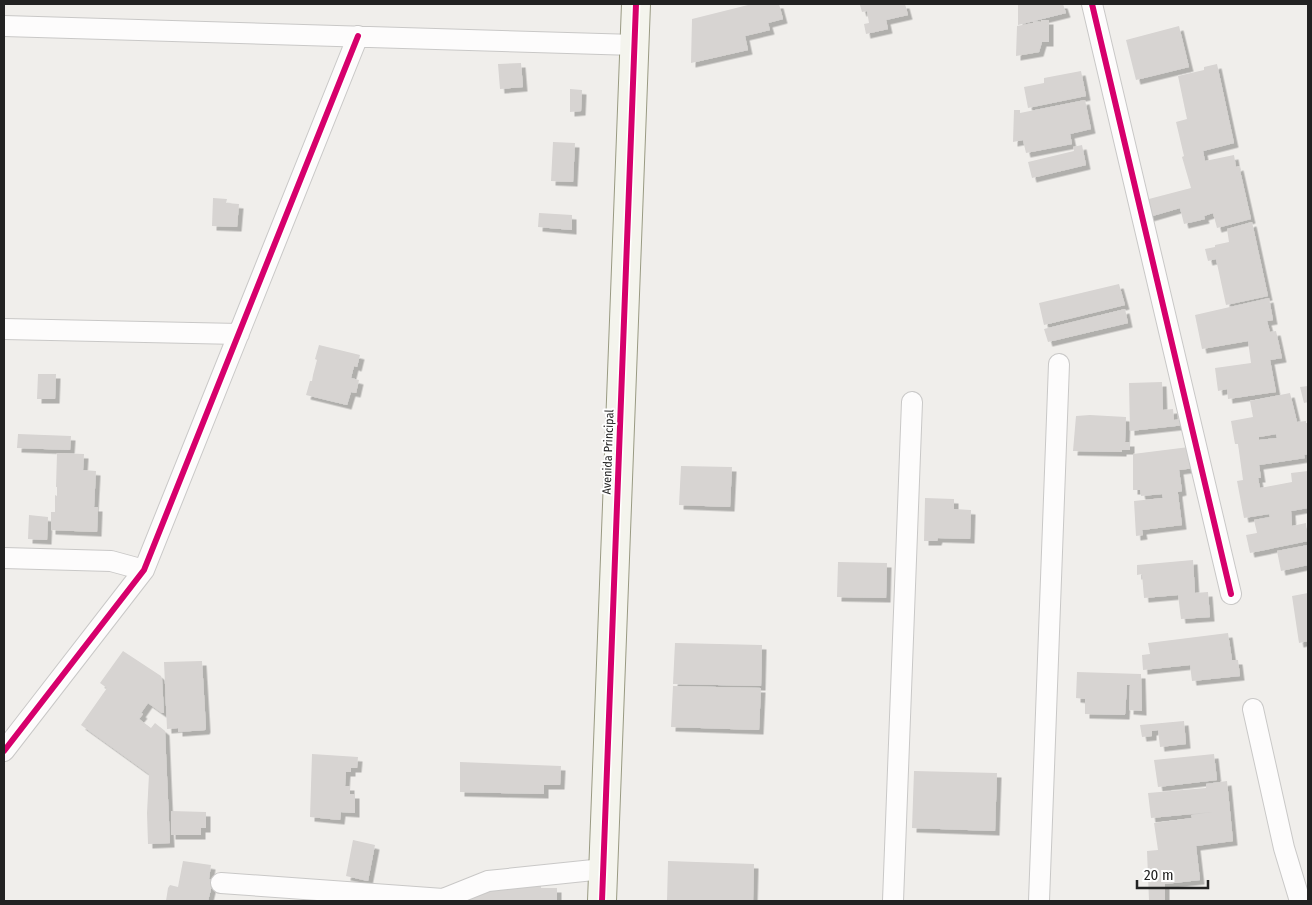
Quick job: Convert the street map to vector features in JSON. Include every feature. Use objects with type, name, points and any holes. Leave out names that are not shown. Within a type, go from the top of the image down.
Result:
[{"type":"street","name":"Avenida Principal","points":[[602,901],[636,4]]},
{"type":"street","points":[[1092,4],[1231,594]]},
{"type":"street","points":[[4,26],[635,45]]},
{"type":"street","points":[[4,751],[144,570],[358,36]]},
{"type":"street","points":[[4,329],[239,334]]},
{"type":"street","points":[[1039,901],[1058,364]]},
{"type":"street","points":[[893,901],[912,402]]},
{"type":"street","points":[[4,558],[111,561],[144,570]]},
{"type":"street","points":[[1253,710],[1284,848],[1300,901]]},
{"type":"street","points":[[221,883],[443,899],[488,881],[603,869]]},
{"type":"building","points":[[752,4],[779,4],[783,19],[768,23],[770,30],[745,36],[748,50],[691,63],[692,19]]},
{"type":"building","points":[[905,4],[908,15],[886,20],[888,29],[866,34],[864,24],[869,23],[867,11],[862,12],[860,5]]},
{"type":"building","points":[[1018,4],[1063,4],[1066,13],[1018,25]]},
{"type":"building","points":[[1041,20],[1049,20],[1049,42],[1042,42],[1039,52],[1016,56],[1017,26],[1033,23],[1033,21],[1041,22]]},
{"type":"building","points":[[1179,26],[1189,67],[1136,80],[1126,40]]},
{"type":"building","points":[[521,63],[523,87],[500,89],[498,64]]},
{"type":"building","points":[[1217,64],[1234,143],[1203,151],[1205,161],[1234,155],[1236,167],[1239,166],[1251,219],[1217,228],[1213,213],[1204,216],[1205,219],[1184,224],[1180,208],[1149,217],[1145,200],[1191,188],[1182,157],[1184,156],[1176,122],[1187,119],[1178,76],[1204,70],[1204,67]]},
{"type":"building","points":[[1081,71],[1086,96],[1028,108],[1024,87],[1044,83],[1044,78]]},
{"type":"building","points":[[570,89],[582,90],[581,111],[570,112]]},
{"type":"building","points":[[1085,100],[1091,129],[1070,134],[1072,144],[1026,153],[1023,140],[1013,142],[1014,110],[1020,110],[1020,113]]},
{"type":"building","points":[[553,142],[575,143],[573,182],[551,181]]},
{"type":"building","points":[[1082,145],[1086,165],[1032,178],[1028,162],[1074,151],[1073,147]]},
{"type":"building","points":[[213,198],[227,199],[226,203],[239,204],[237,227],[212,226]]},
{"type":"building","points":[[539,213],[572,215],[572,230],[538,227]]},
{"type":"building","points":[[1252,222],[1268,296],[1226,305],[1216,259],[1208,261],[1205,249],[1229,242],[1227,229]]},
{"type":"building","points":[[1119,284],[1125,305],[1044,325],[1039,303]]},
{"type":"building","points":[[1269,298],[1273,320],[1267,321],[1270,332],[1276,331],[1282,358],[1270,360],[1276,392],[1228,399],[1227,389],[1218,391],[1215,368],[1251,363],[1248,341],[1202,349],[1195,315]]},
{"type":"building","points":[[1125,309],[1128,323],[1048,342],[1044,329]]},
{"type":"building","points":[[319,345],[360,355],[357,367],[354,366],[351,378],[359,380],[356,393],[351,392],[347,405],[306,395],[310,381],[312,381]]},
{"type":"building","points":[[38,374],[56,374],[55,399],[37,399]]},
{"type":"building","points":[[1162,382],[1163,410],[1173,409],[1174,420],[1185,419],[1185,425],[1130,431],[1129,383]]},
{"type":"building","points":[[1308,386],[1308,402],[1304,403],[1300,387]]},
{"type":"building","points":[[1290,393],[1297,422],[1306,421],[1308,423],[1308,454],[1304,455],[1305,458],[1259,465],[1261,478],[1258,478],[1260,488],[1292,482],[1291,473],[1308,471],[1308,508],[1291,511],[1292,526],[1306,523],[1308,541],[1250,553],[1246,535],[1257,533],[1254,520],[1270,517],[1269,514],[1244,518],[1237,481],[1243,480],[1238,444],[1235,444],[1231,421],[1253,417],[1250,401]],"holes":[[[1276,434],[1277,438],[1259,440],[1259,437]]]},
{"type":"building","points":[[1076,416],[1126,417],[1125,442],[1130,442],[1130,450],[1122,450],[1122,452],[1073,451]]},
{"type":"building","points":[[18,434],[71,436],[70,450],[17,448]]},
{"type":"building","points":[[1197,446],[1202,467],[1179,470],[1182,491],[1178,492],[1178,494],[1182,525],[1142,530],[1143,535],[1136,536],[1134,501],[1163,498],[1162,494],[1141,496],[1140,490],[1133,490],[1133,454]]},
{"type":"building","points":[[57,453],[84,454],[83,470],[96,471],[94,507],[98,507],[97,532],[51,530],[51,512],[55,512],[55,495],[57,496]]},
{"type":"building","points":[[681,466],[732,467],[730,507],[679,505]]},
{"type":"building","points":[[925,498],[954,499],[954,509],[971,510],[970,539],[938,538],[937,541],[924,541]]},
{"type":"building","points":[[29,515],[48,517],[47,540],[28,539]]},
{"type":"building","points":[[1308,545],[1308,565],[1281,571],[1277,551]]},
{"type":"building","points":[[1193,560],[1195,593],[1208,592],[1210,617],[1181,619],[1178,595],[1144,598],[1142,574],[1137,575],[1137,565]]},
{"type":"building","points":[[838,562],[887,563],[886,598],[837,597]]},
{"type":"building","points":[[1308,593],[1308,641],[1299,643],[1292,596]]},
{"type":"building","points":[[1228,633],[1232,660],[1238,660],[1240,676],[1192,681],[1190,665],[1143,670],[1142,655],[1150,654],[1148,643]]},
{"type":"building","points":[[675,643],[762,645],[761,686],[673,684]]},
{"type":"building","points":[[123,651],[161,676],[162,679],[164,713],[148,703],[139,719],[151,728],[155,723],[165,731],[170,843],[148,844],[149,774],[81,725],[107,688],[100,683]]},
{"type":"building","points":[[202,661],[205,730],[178,732],[178,728],[167,729],[164,662]]},
{"type":"building","points":[[1077,672],[1141,674],[1142,711],[1129,710],[1130,685],[1127,685],[1125,715],[1085,714],[1085,699],[1076,698]]},
{"type":"building","points":[[673,686],[761,688],[759,730],[671,727]]},
{"type":"building","points":[[1184,721],[1186,744],[1160,747],[1158,730],[1152,731],[1152,736],[1142,737],[1140,725]]},
{"type":"building","points":[[312,754],[358,757],[357,768],[351,768],[351,772],[346,772],[345,786],[350,786],[350,794],[355,794],[355,813],[341,812],[340,820],[310,817]]},
{"type":"building","points":[[1214,754],[1217,780],[1158,787],[1154,760]]},
{"type":"building","points":[[460,762],[561,766],[560,785],[544,785],[544,794],[460,792]]},
{"type":"building","points":[[914,771],[997,773],[995,831],[912,828]]},
{"type":"building","points":[[1227,781],[1233,841],[1196,846],[1200,880],[1165,884],[1165,901],[1149,901],[1147,851],[1158,850],[1154,823],[1192,818],[1191,815],[1212,812],[1151,818],[1148,793],[1206,788],[1206,784]]},
{"type":"building","points":[[171,811],[206,812],[206,828],[201,828],[201,835],[171,835]]},
{"type":"building","points":[[353,840],[375,845],[368,881],[346,876]]},
{"type":"building","points":[[183,861],[211,865],[209,879],[213,881],[208,901],[166,901],[170,885],[178,887]]},
{"type":"building","points":[[668,861],[754,864],[753,901],[667,901]]},
{"type":"building","points":[[541,885],[541,888],[557,888],[557,901],[461,901],[462,886]]},
{"type":"cycle path","points":[[602,901],[636,4]]},
{"type":"cycle path","points":[[1092,4],[1231,594]]},
{"type":"cycle path","points":[[4,751],[144,570],[358,36]]}]
